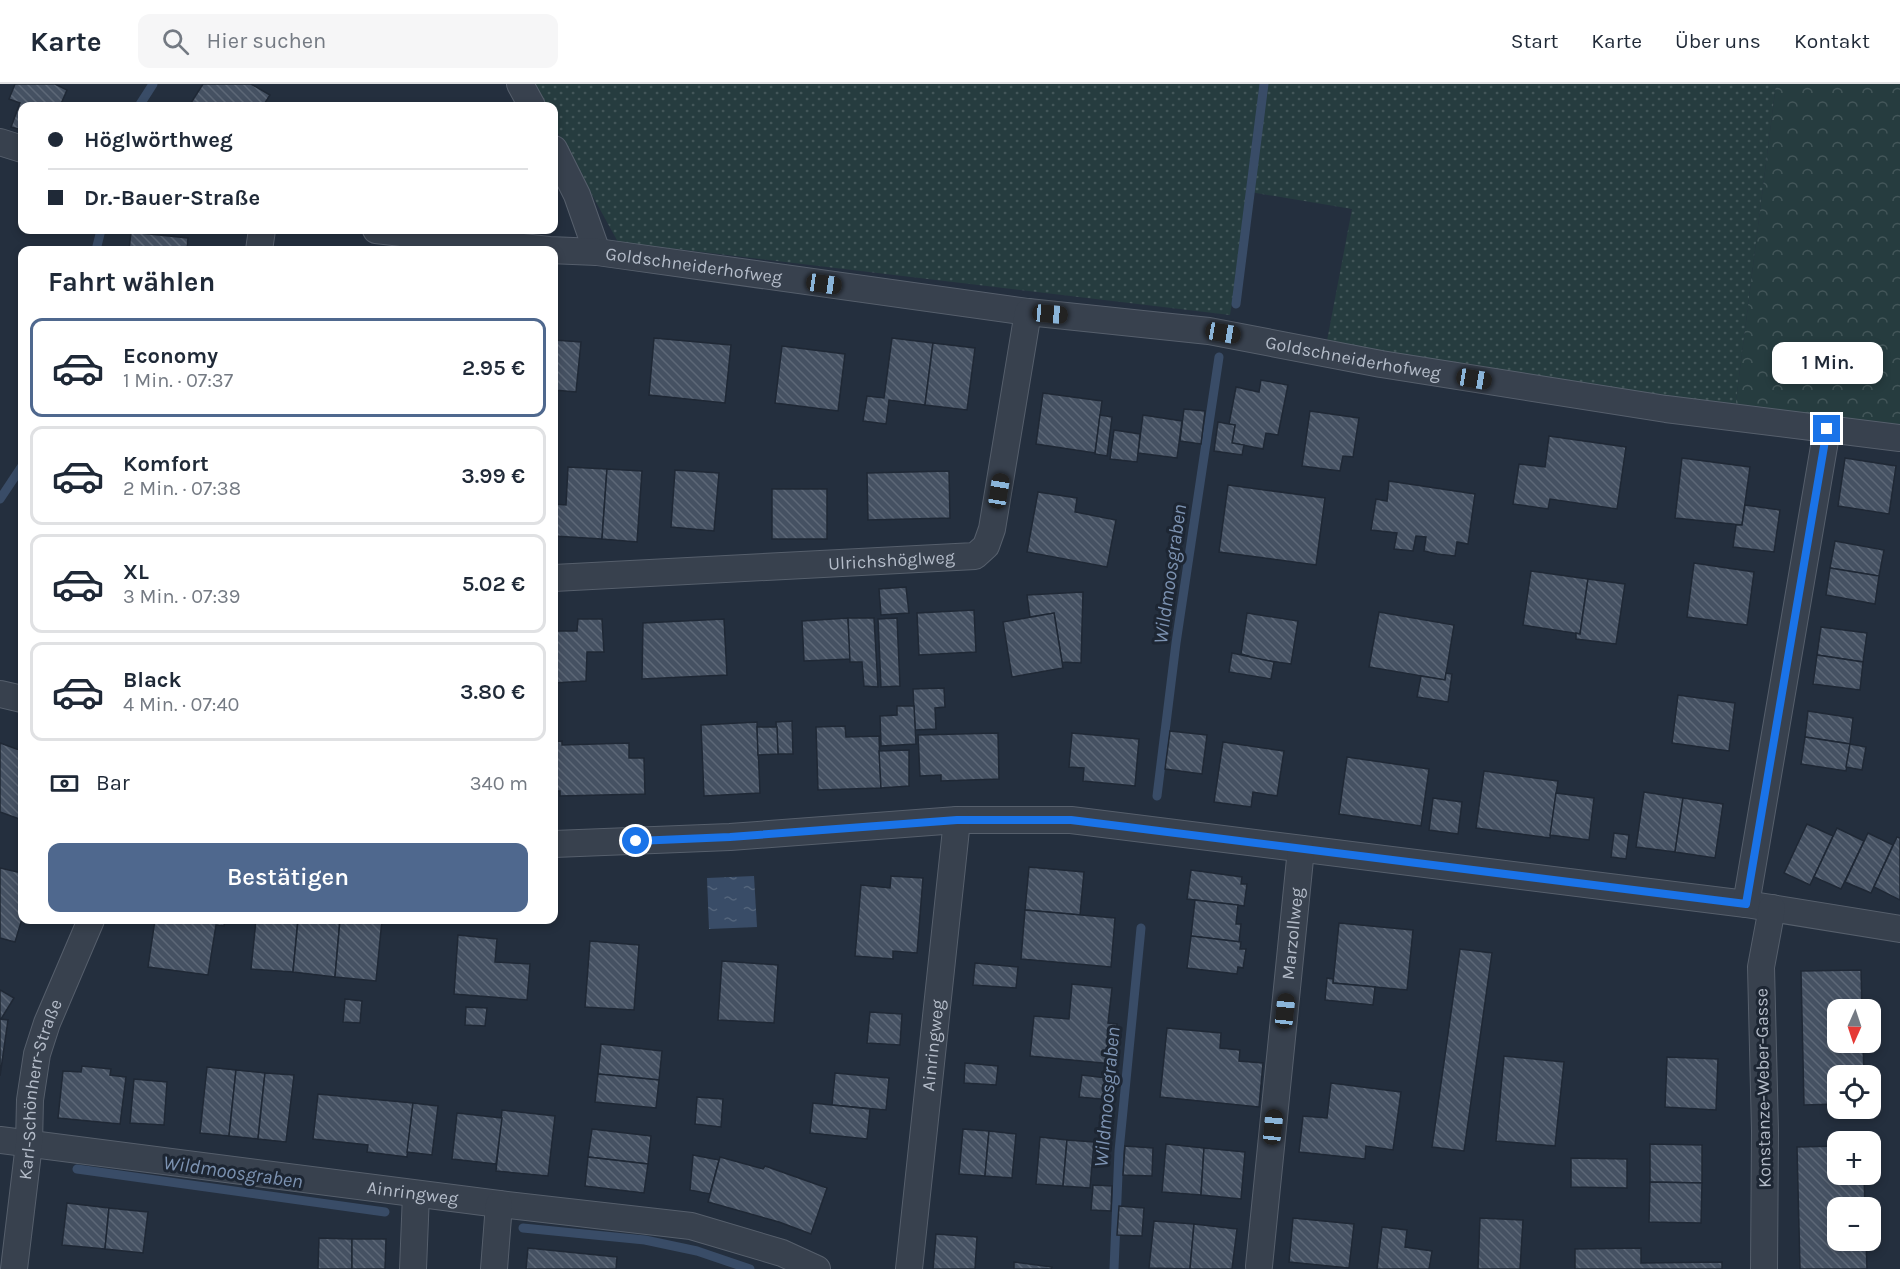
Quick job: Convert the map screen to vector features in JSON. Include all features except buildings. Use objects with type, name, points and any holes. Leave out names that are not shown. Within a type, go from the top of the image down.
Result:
[{"type":"street","points":[[520,84],[530,102]]},
{"type":"street","points":[[0,142],[18,148]]},
{"type":"street","points":[[558,157],[577,195],[597,252]]},
{"type":"street","name":"Goldschneiderhofweg","points":[[411,234],[514,246]]},
{"type":"street","name":"Goldschneiderhofweg","points":[[558,250],[597,252],[1028,312],[1209,331],[1381,364],[1666,409],[1900,438]]},
{"type":"street","name":"Ulrichshöglweg","points":[[558,578],[975,556],[986,546],[992,529],[1028,312]]},
{"type":"street","points":[[1746,904],[1827,429]]},
{"type":"street","points":[[0,694],[18,698]]},
{"type":"street","points":[[558,844],[730,837],[957,820],[1071,820],[1746,904],[1900,929]]},
{"type":"street","name":"Ainringweg","points":[[909,1269],[957,820]]},
{"type":"street","name":"Marzollweg","points":[[1259,1266],[1301,849]]},
{"type":"street","name":"Konstanze-Weber-Gasse","points":[[1764,1269],[1765,1131],[1761,967],[1772,908]]},
{"type":"street","name":"Karl-Schönherr-Straße","points":[[14,1269],[29,1144],[30,1100],[37,1054],[47,1023],[89,924]]},
{"type":"street","name":"Ainringweg","points":[[0,1140],[416,1194],[691,1226],[782,1253],[817,1269]]},
{"type":"street","points":[[414,1269],[416,1194]]},
{"type":"street","points":[[494,1269],[499,1204]]},
{"type":"green space","points":[[533,84],[1776,84],[1735,409],[1326,346],[1352,209],[1250,192],[1230,315],[618,242],[558,133],[558,102],[541,102]]},
{"type":"green space","points":[[1776,84],[1900,84],[1900,429],[1735,409]]},
{"type":"water","points":[[754,876],[757,927],[709,929],[707,878]]},
{"type":"waterway","points":[[142,102],[153,84]]},
{"type":"waterway","name":"Wildmoosgraben","points":[[1236,304],[1264,84]]},
{"type":"waterway","points":[[97,246],[100,234]]},
{"type":"waterway","name":"Wildmoosgraben","points":[[1157,796],[1176,643],[1219,357]]},
{"type":"waterway","points":[[0,499],[18,472]]},
{"type":"waterway","name":"Wildmoosgraben","points":[[1114,1269],[1119,1151],[1141,928]]},
{"type":"waterway","name":"Wildmoosgraben","points":[[77,1169],[385,1212]]},
{"type":"waterway","name":"Wildmoosgraben","points":[[523,1228],[645,1240],[697,1251],[750,1269]]},
{"type":"route","points":[[636,841],[730,837],[957,820],[1071,820],[1746,904],[1827,429]]}]
